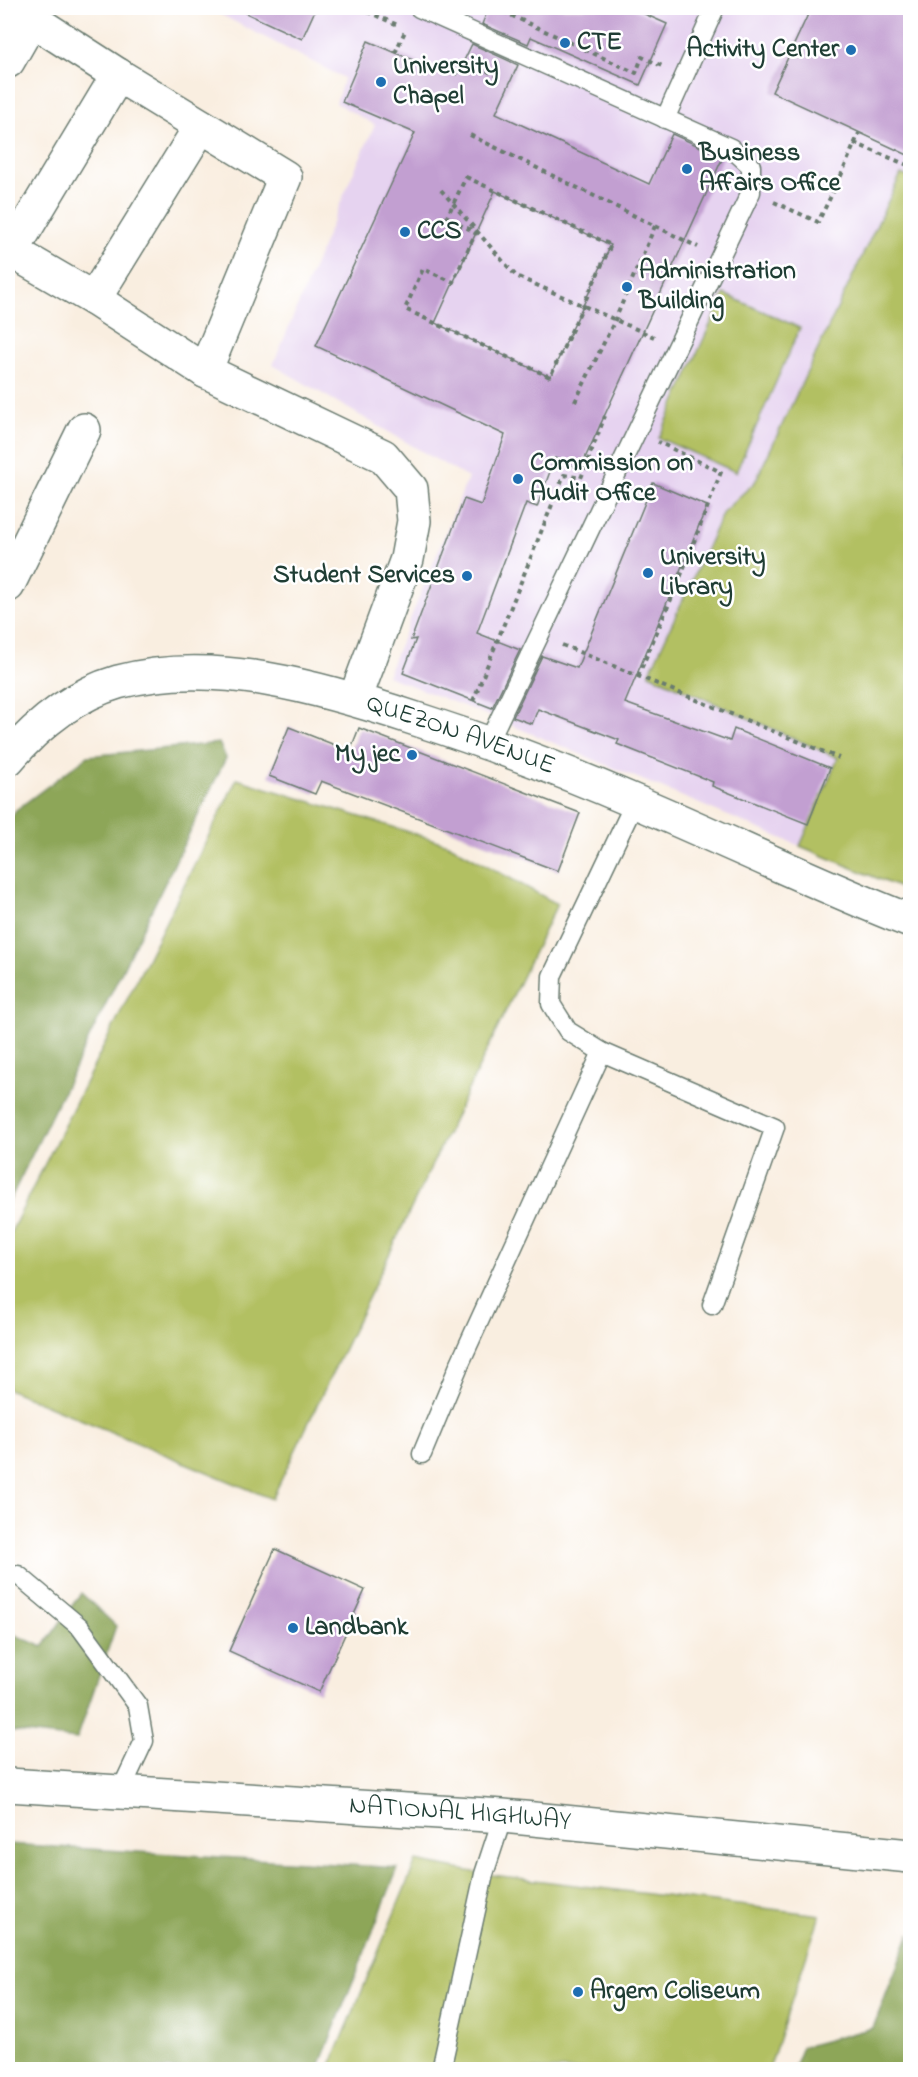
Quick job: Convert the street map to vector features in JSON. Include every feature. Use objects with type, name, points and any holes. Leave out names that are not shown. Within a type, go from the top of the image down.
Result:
[{"type":"main road","points":[[8,61],[23,13],[118,75],[285,177],[205,371]]},
{"type":"main road","points":[[118,75],[10,250],[94,299],[205,371],[383,456],[411,489],[414,521],[407,559],[355,699]]},
{"type":"main road","points":[[94,299],[201,126]]},
{"type":"main road","points":[[8,585],[84,430]]},
{"type":"main road","name":"QUEZON AVENUE","points":[[8,759],[35,729],[64,706],[92,691],[120,682],[154,676],[211,673],[282,682],[355,699],[488,743],[635,802],[910,921]]},
{"type":"main road","name":"NATIONAL HIGHWAY","points":[[8,1785],[503,1816],[910,1856]]},
{"type":"lane","points":[[419,8],[731,148],[751,166],[751,192],[488,743]]},
{"type":"lane","points":[[665,119],[716,8]]},
{"type":"lane","points":[[635,802],[552,976],[552,1004],[568,1031],[602,1052],[775,1127],[712,1305]]},
{"type":"lane","points":[[422,1454],[460,1363],[602,1052]]},
{"type":"lane","points":[[18,1575],[80,1627],[138,1706],[144,1741],[120,1792]]},
{"type":"lane","points":[[441,2070],[484,1874],[503,1816]]},
{"type":"path","points":[[495,8],[636,73],[642,57],[685,75]]},
{"type":"path","points":[[751,192],[818,222],[840,178],[858,133]]},
{"type":"path","points":[[470,135],[719,258]]},
{"type":"path","points":[[854,143],[910,166]]},
{"type":"path","points":[[466,177],[611,245],[582,306],[549,377],[405,309],[423,269],[453,282],[476,232],[446,219],[466,177]]},
{"type":"path","points":[[441,190],[516,276],[677,347]]},
{"type":"path","points":[[575,402],[615,320],[655,226]]},
{"type":"path","points":[[473,701],[564,475],[581,478],[605,416]]},
{"type":"path","points":[[636,432],[721,472],[678,583],[638,676]]},
{"type":"path","points":[[539,636],[838,758]]},
{"type":"shaded area","points":[[208,8],[910,8],[910,892],[499,720],[387,676],[468,478],[273,365],[375,125],[336,103],[344,78]]},
{"type":"green space","points":[[901,174],[910,178],[910,892],[800,846],[838,758],[649,674],[723,512],[755,482]]},
{"type":"green space","points":[[724,294],[800,328],[736,472],[659,438]]},
{"type":"green space","points":[[219,743],[226,758],[8,1204],[8,822],[16,810],[88,756]]},
{"type":"green space","points":[[237,779],[448,844],[557,904],[272,1499],[8,1389],[8,1238]]},
{"type":"green space","points":[[81,1593],[116,1626],[77,1739],[8,1731],[8,1632],[43,1647]]},
{"type":"green space","points":[[8,1844],[398,1868],[318,2069],[8,2069]]},
{"type":"green space","name":"Argem Coliseum","points":[[416,1861],[484,1874],[820,1915],[769,2069],[329,2070]]},
{"type":"green space","points":[[910,1933],[910,2069],[793,2069],[802,2047],[873,2028]]},
{"type":"building","points":[[235,8],[316,8],[302,39]]},
{"type":"building","points":[[489,8],[631,8],[667,24],[640,85],[531,37],[528,44],[482,24]]},
{"type":"building","name":"Activity Center","points":[[811,8],[910,8],[910,156],[772,92]]},
{"type":"building","name":"Administration Building","points":[[368,41],[443,73],[445,69],[457,75],[472,44],[518,65],[496,113],[649,184],[672,134],[723,157],[580,469],[555,458],[537,507],[526,503],[477,633],[520,650],[492,708],[403,673],[416,639],[411,640],[464,499],[481,505],[505,435],[316,346],[415,133],[342,102]],"holes":[[[495,191],[611,245],[550,377],[435,323]]]},
{"type":"building","points":[[653,483],[707,506],[625,703],[730,741],[734,729],[830,768],[808,824],[712,786],[713,782],[617,744],[619,740],[538,709],[532,724],[513,717],[542,656],[577,668]]},
{"type":"building","points":[[289,727],[350,751],[359,728],[580,813],[558,871],[321,781],[315,794],[269,776]]},
{"type":"building","points":[[275,1549],[365,1590],[319,1692],[229,1651]]},
{"type":"place","name":"CTE","points":[[565,43]]},
{"type":"place","name":"Activity Center","points":[[851,50]]},
{"type":"place","name":"University Chapel","points":[[381,82]]},
{"type":"place","name":"Business Affairs Office","points":[[687,169]]},
{"type":"place","name":"CCS","points":[[405,232]]},
{"type":"place","name":"Administration Building","points":[[627,287]]},
{"type":"place","name":"Commission on Audit Office","points":[[518,479]]},
{"type":"place","name":"University Library","points":[[648,573]]},
{"type":"place","name":"Student Services","points":[[467,576]]},
{"type":"place","name":"My jec","points":[[412,755]]},
{"type":"place","name":"Landbank","points":[[293,1628]]},
{"type":"place","name":"Argem Coliseum","points":[[578,1992]]}]
